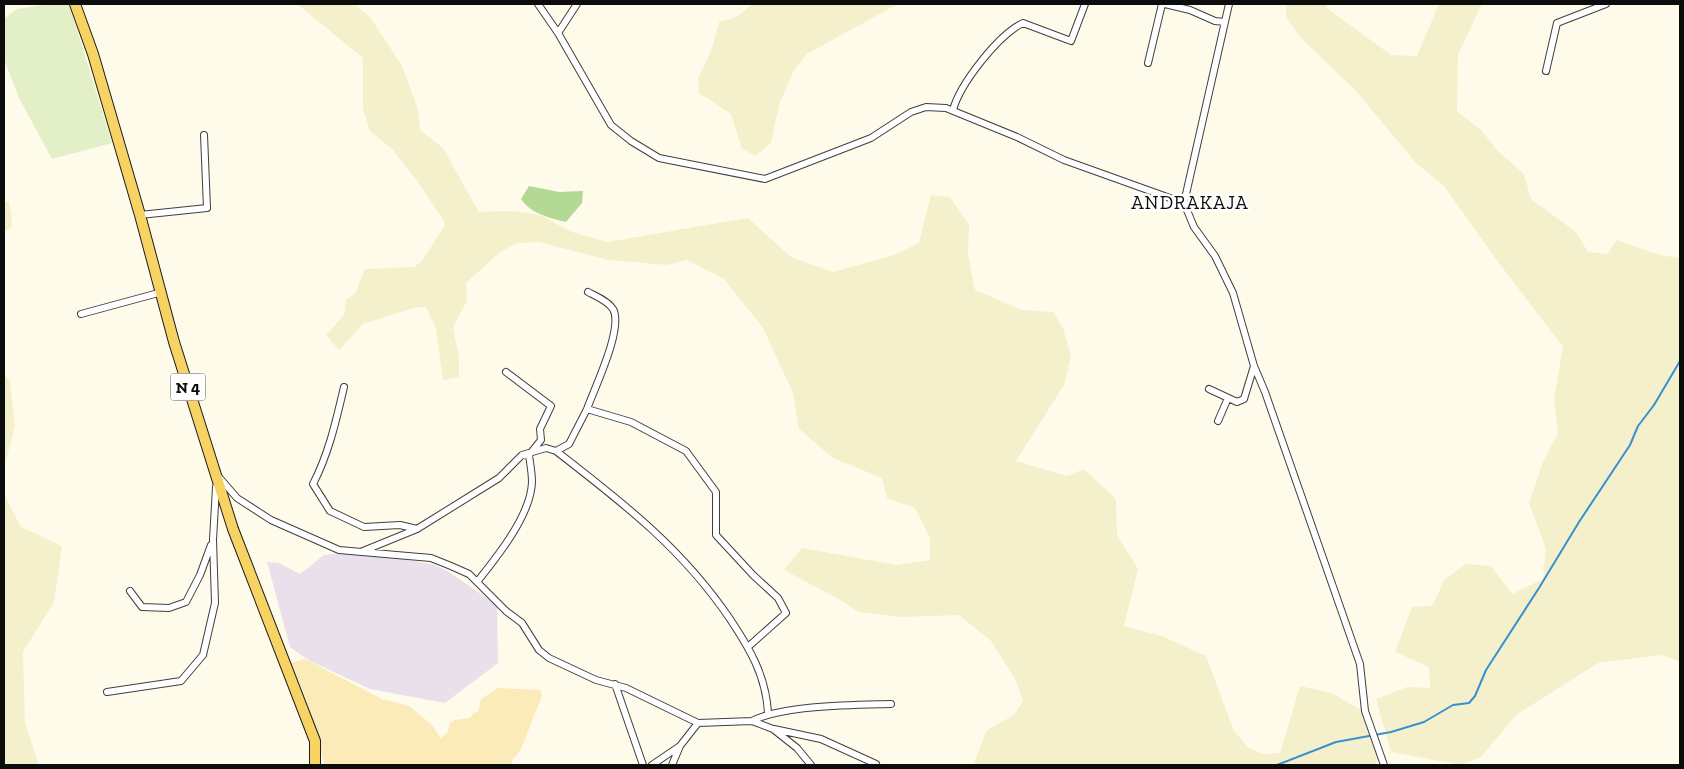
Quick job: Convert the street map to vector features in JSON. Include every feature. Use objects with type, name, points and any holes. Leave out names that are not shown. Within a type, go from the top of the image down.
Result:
[{"type":"main road","name":"N 4","points":[[75,4],[92,54],[140,215],[174,342],[233,529],[315,741],[316,765]]},
{"type":"street","points":[[538,4],[558,32],[611,125],[631,141],[659,158],[766,179],[871,138],[911,112],[926,107],[953,110],[1064,160],[1184,204]]},
{"type":"street","points":[[558,32],[577,4]]},
{"type":"street","points":[[953,110],[956,100],[982,61],[1012,28],[1023,24],[1071,41],[1085,4]]},
{"type":"street","points":[[1148,63],[1163,4],[1190,10],[1215,21],[1226,22]]},
{"type":"street","points":[[1229,4],[1184,204],[1194,227],[1215,256],[1233,293],[1249,342],[1254,366],[1265,392],[1360,664],[1365,710],[1384,765]]},
{"type":"street","points":[[1546,70],[1557,23],[1606,4]]},
{"type":"street","points":[[140,215],[207,208],[204,135]]},
{"type":"street","points":[[81,314],[162,292]]},
{"type":"street","points":[[556,450],[569,444],[587,409],[610,347],[616,321],[614,310],[608,303],[588,292]]},
{"type":"street","points":[[1209,389],[1237,402],[1244,399],[1254,366]]},
{"type":"street","points":[[477,582],[507,544],[529,498],[532,482],[529,455],[541,440],[540,430],[551,406],[506,372]]},
{"type":"street","points":[[344,387],[336,429],[322,467],[313,484],[330,511],[364,527],[400,525],[417,529]]},
{"type":"street","points":[[1218,421],[1228,398]]},
{"type":"street","points":[[587,409],[631,422],[686,451],[716,492],[716,535],[753,575],[778,598],[786,613],[749,646]]},
{"type":"street","points":[[361,552],[417,529],[499,478],[522,455],[529,455],[546,448],[556,450],[642,518],[709,588],[749,646],[764,683],[768,713]]},
{"type":"street","points":[[107,692],[181,681],[204,655],[215,603],[213,540],[217,498],[216,473]]},
{"type":"street","points":[[216,473],[237,498],[271,520],[339,550],[431,558],[469,574],[522,623],[539,650],[549,658],[596,680],[615,684],[698,724],[752,721],[768,713],[891,704]]},
{"type":"street","points":[[130,591],[142,607],[169,608],[186,602],[200,575],[213,540]]},
{"type":"street","points":[[615,684],[643,765]]},
{"type":"street","points":[[752,721],[773,729],[821,739],[876,764]]},
{"type":"street","points":[[672,765],[680,746],[698,724]]},
{"type":"street","points":[[773,729],[797,748],[811,765]]},
{"type":"street","points":[[652,765],[680,746]]},
{"type":"shaded area","points":[[297,4],[354,4],[370,17],[402,66],[418,109],[420,130],[443,148],[479,212],[513,211],[540,215],[572,232],[607,242],[748,218],[791,257],[833,272],[894,255],[919,243],[931,195],[950,197],[969,225],[968,255],[975,290],[1022,310],[1053,312],[1063,328],[1071,356],[1064,385],[1016,461],[1067,476],[1084,469],[1116,499],[1117,535],[1138,569],[1124,626],[1162,636],[1206,656],[1234,731],[1249,748],[1264,754],[1280,753],[1300,686],[1332,693],[1361,710],[1378,758],[1375,765],[973,765],[987,730],[1014,715],[1023,701],[1015,679],[991,641],[959,615],[903,617],[858,612],[844,602],[784,570],[802,548],[897,565],[930,560],[930,539],[915,508],[887,498],[882,478],[833,458],[799,429],[793,393],[763,328],[724,279],[687,260],[667,265],[608,260],[539,242],[518,243],[500,252],[466,283],[467,301],[453,327],[459,359],[459,377],[443,380],[436,329],[426,307],[417,307],[363,324],[339,350],[326,335],[344,315],[346,300],[355,293],[365,269],[414,267],[422,261],[445,225],[418,182],[392,149],[370,131],[363,109],[363,58]]},
{"type":"shaded area","points":[[752,4],[898,4],[807,54],[793,72],[779,105],[771,143],[756,156],[742,149],[731,114],[699,93],[698,78],[711,51],[719,22],[737,17]]},
{"type":"shaded area","points":[[1286,4],[1327,4],[1327,8],[1391,55],[1417,56],[1439,4],[1482,4],[1458,54],[1457,111],[1481,130],[1498,151],[1524,174],[1531,199],[1576,232],[1588,252],[1607,254],[1617,240],[1659,255],[1680,258],[1680,662],[1662,655],[1598,663],[1516,715],[1481,757],[1461,765],[1391,752],[1376,699],[1407,687],[1430,688],[1429,667],[1395,652],[1412,607],[1432,606],[1445,579],[1466,564],[1491,566],[1512,594],[1543,579],[1546,549],[1529,503],[1543,462],[1558,433],[1554,398],[1563,347],[1495,258],[1444,186],[1417,164],[1356,91],[1300,37],[1286,17]]},
{"type":"shaded area","points":[[9,201],[12,217],[11,228],[4,232],[4,203]]},
{"type":"shaded area","points":[[4,374],[10,381],[15,426],[4,468]]},
{"type":"shaded area","points":[[4,494],[21,527],[62,546],[54,602],[23,652],[25,723],[39,765],[4,765]]},
{"type":"shaded area","points":[[345,553],[409,560],[435,565],[449,572],[497,605],[498,663],[445,703],[370,689],[310,661],[290,647],[267,562],[279,563],[300,574],[324,555]]},
{"type":"green space","points":[[51,4],[69,4],[112,143],[52,159],[19,98],[4,59],[4,19],[17,9]]},
{"type":"green space","points":[[529,186],[559,192],[583,191],[582,203],[566,222],[547,217],[529,208],[521,199]]},
{"type":"sand","points":[[305,659],[382,699],[409,706],[432,725],[441,739],[448,731],[450,723],[455,720],[470,718],[474,713],[478,712],[481,699],[498,688],[541,690],[542,696],[521,749],[511,765],[324,765],[311,713],[290,663]]},
{"type":"waterway","points":[[1277,765],[1336,742],[1391,732],[1424,722],[1453,705],[1469,703],[1475,696],[1486,670],[1630,445],[1638,426],[1654,405],[1680,361]]},
{"type":"district","name":"ANDRAKAJA","points":[[1190,202]]}]
